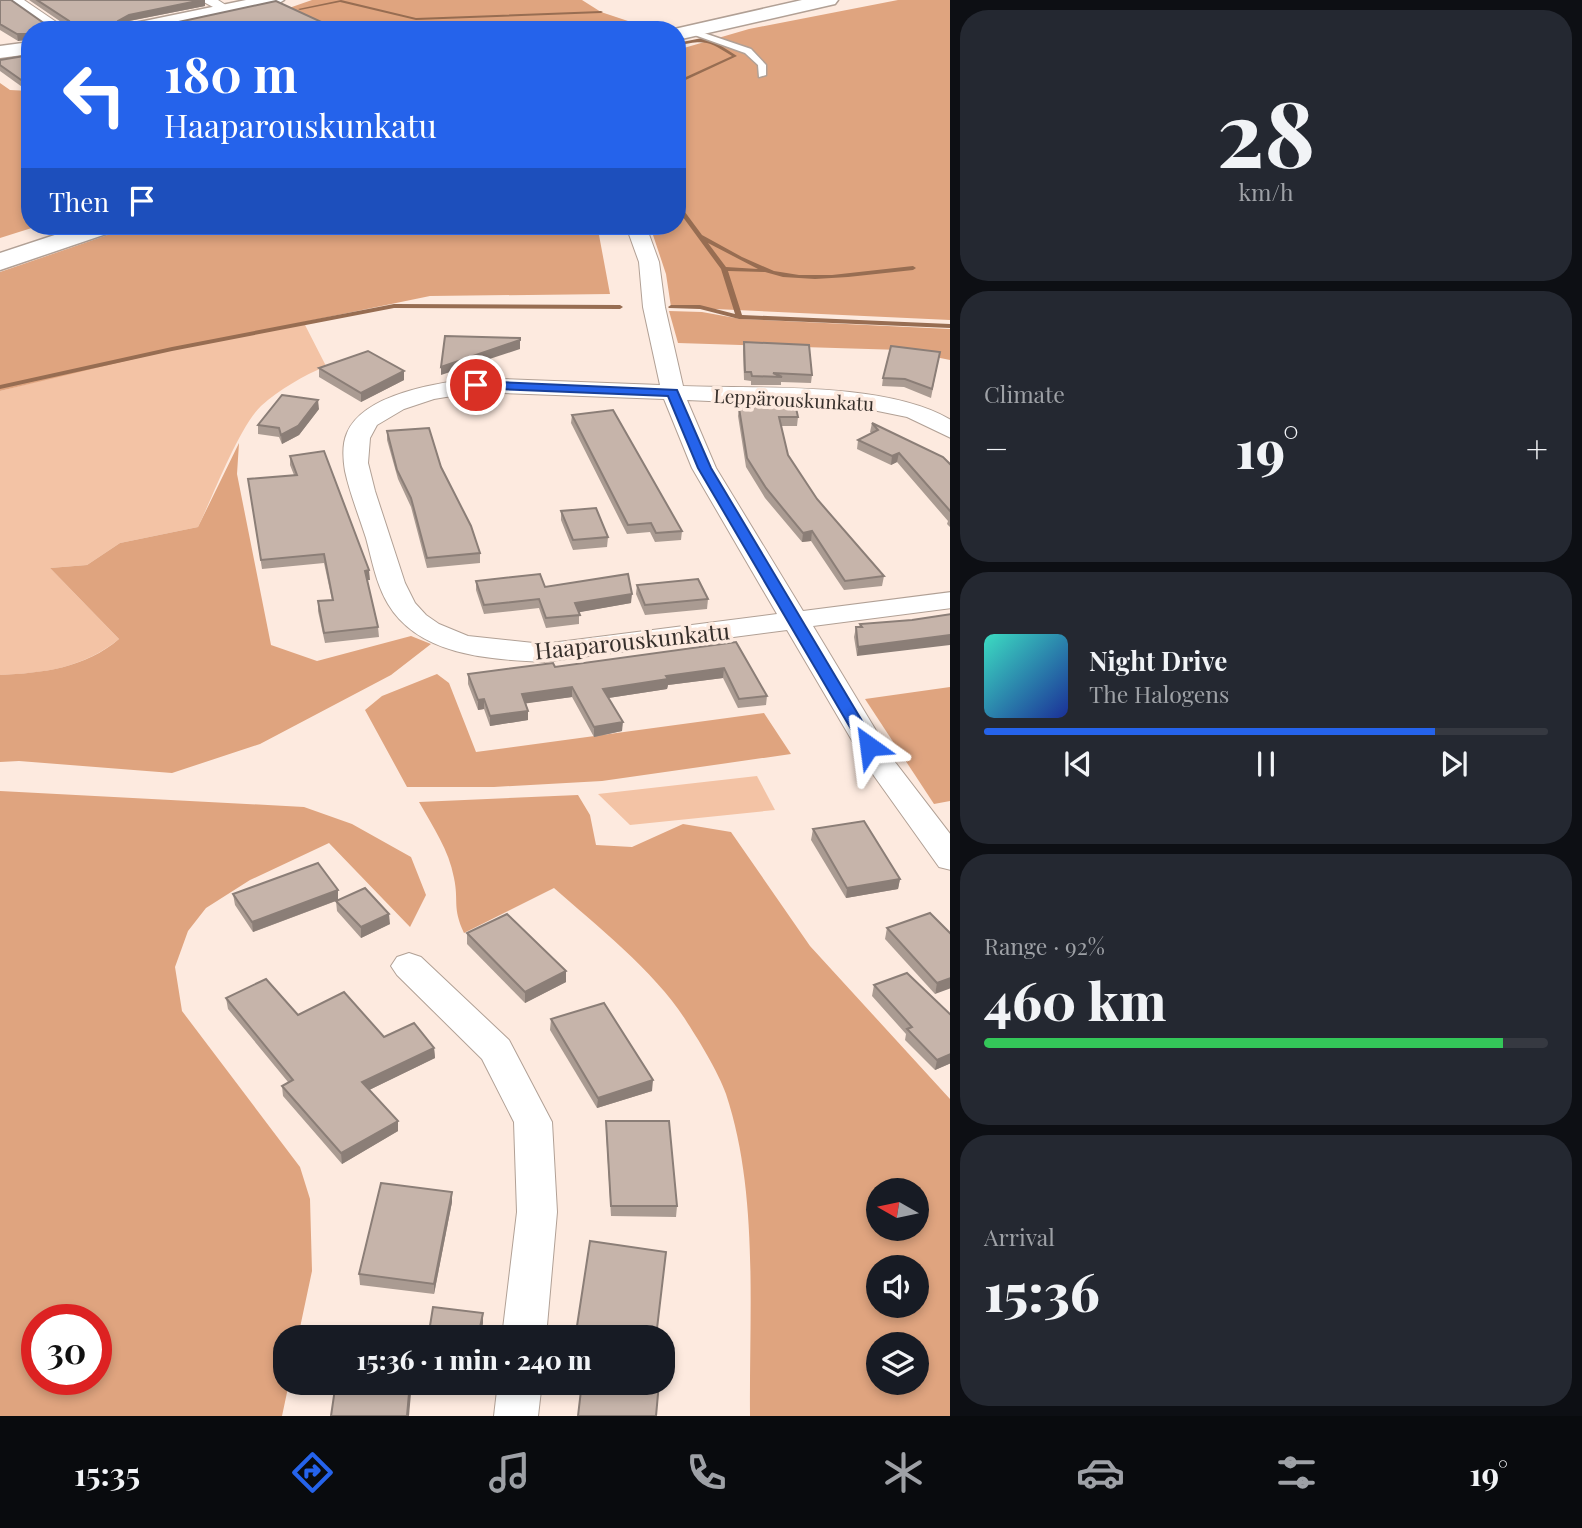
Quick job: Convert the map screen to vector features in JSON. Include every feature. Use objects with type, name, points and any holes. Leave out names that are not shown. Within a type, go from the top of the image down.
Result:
[{"type":"street","points":[[14,0],[47,21]]},
{"type":"street","points":[[207,0],[228,11]]},
{"type":"street","points":[[176,21],[274,0]]},
{"type":"street","points":[[686,33],[827,0]]},
{"type":"street","points":[[0,52],[21,49]]},
{"type":"street","points":[[0,262],[80,235]]},
{"type":"street","points":[[639,235],[649,262],[653,307],[673,393],[704,468],[882,766],[950,859]]},
{"type":"street","name":"Haaparouskunkatu","points":[[673,393],[476,385],[439,390],[402,401],[376,417],[360,432],[356,463],[396,595],[415,621],[448,639],[490,650],[543,653],[950,600]]},
{"type":"street","name":"Leppärouskunkatu","points":[[673,393],[850,399],[919,412],[950,431]]},
{"type":"street","points":[[409,967],[496,1050],[533,1122],[537,1212],[525,1325]]},
{"type":"street","points":[[516,1416],[518,1395]]},
{"type":"lane","points":[[686,33],[748,51],[762,65],[762,75]]},
{"type":"shaded area","points":[[312,0],[582,0],[601,12],[628,21],[316,21],[289,8]]},
{"type":"shaded area","points":[[898,0],[950,0],[950,320],[671,307],[666,274],[653,235],[686,235],[686,47],[749,29]]},
{"type":"shaded area","points":[[0,83],[10,90],[21,91],[21,231],[0,238]]},
{"type":"shaded area","points":[[108,235],[599,235],[610,294],[430,296],[188,346],[0,391],[0,272]]},
{"type":"shaded area","points":[[669,311],[702,312],[741,319],[950,329],[950,360],[901,350],[678,343]]},
{"type":"shaded area","points":[[304,323],[326,366],[284,389],[261,406],[253,416],[235,445],[198,527],[120,543],[87,565],[50,568],[119,639],[92,657],[77,663],[33,673],[0,675],[0,391],[231,333]]},
{"type":"shaded area","points":[[239,443],[237,474],[271,645],[317,661],[411,636],[431,644],[391,675],[260,744],[172,773],[19,761],[0,762],[0,675],[32,673],[78,663],[119,639],[50,568],[87,565],[120,543],[198,527]]},
{"type":"shaded area","points":[[437,674],[449,683],[476,752],[764,713],[791,754],[602,781],[494,787],[407,787],[365,710],[382,696]]},
{"type":"shaded area","points":[[950,687],[950,801],[934,804],[865,699]]},
{"type":"shaded area","points":[[757,776],[775,810],[630,825],[598,794]]},
{"type":"shaded area","points":[[0,791],[304,807],[352,824],[411,857],[426,895],[410,927],[329,843],[250,880],[206,908],[188,931],[175,967],[182,1011],[300,1167],[310,1199],[312,1271],[301,1325],[273,1325],[273,1395],[286,1395],[282,1416],[0,1416]]},
{"type":"shaded area","points":[[578,795],[590,815],[596,845],[632,847],[683,824],[731,832],[810,946],[950,1099],[950,1416],[750,1416],[750,1253],[744,1171],[726,1094],[713,1065],[685,1019],[658,984],[554,888],[464,933],[458,917],[452,868],[440,839],[419,802]]},
{"type":"building","points":[[0,0],[11,0],[41,21],[21,21],[21,34],[0,24]]},
{"type":"building","points":[[37,0],[202,0],[129,15],[118,21],[69,21]]},
{"type":"building","points":[[276,1],[319,21],[183,21]]},
{"type":"building","points":[[21,56],[21,80],[0,65],[0,60]]},
{"type":"building","points":[[445,336],[520,338],[520,340],[441,367]]},
{"type":"building","points":[[744,342],[809,345],[812,375],[773,373],[782,377],[752,376],[751,372],[745,372]]},
{"type":"building","points":[[891,346],[940,352],[932,389],[905,379],[883,378]]},
{"type":"building","points":[[368,351],[404,371],[361,393],[319,368]]},
{"type":"building","points":[[282,395],[318,400],[298,426],[281,435],[279,428],[258,425]]},
{"type":"building","points":[[746,397],[794,399],[798,417],[779,417],[788,455],[817,499],[884,576],[845,581],[812,531],[803,533],[766,488],[747,458],[739,408],[747,408]]},
{"type":"building","points":[[613,410],[682,531],[656,533],[651,523],[628,525],[572,415]]},
{"type":"building","points":[[872,423],[943,457],[950,464],[950,511],[899,453],[892,456],[858,440],[878,430]]},
{"type":"building","points":[[429,428],[441,467],[471,526],[480,553],[427,558],[411,498],[397,470],[387,431]]},
{"type":"building","points":[[324,451],[369,570],[365,571],[378,627],[324,633],[318,601],[333,600],[324,554],[261,560],[248,479],[297,475],[290,456]]},
{"type":"building","points":[[596,508],[608,537],[573,540],[561,511]]},
{"type":"building","points":[[540,574],[545,587],[628,574],[632,594],[575,603],[580,615],[546,618],[539,599],[484,605],[476,581]]},
{"type":"building","points":[[698,579],[708,599],[645,605],[637,585]]},
{"type":"building","points":[[950,614],[950,635],[858,647],[856,627],[862,627],[860,624]]},
{"type":"building","points":[[736,642],[767,696],[739,699],[724,668],[666,676],[668,679],[603,689],[623,722],[594,727],[572,687],[522,694],[528,711],[490,716],[484,699],[478,700],[468,674],[553,663],[555,667]]},
{"type":"building","points":[[864,821],[900,879],[847,888],[813,829]]},
{"type":"building","points":[[318,863],[338,890],[252,922],[233,894]]},
{"type":"building","points":[[365,888],[389,914],[361,927],[336,901]]},
{"type":"building","points":[[930,913],[950,933],[950,978],[937,983],[887,928]]},
{"type":"building","points":[[507,914],[566,971],[525,992],[467,933]]},
{"type":"building","points":[[907,973],[950,1014],[950,1054],[937,1060],[907,1029],[912,1027],[874,985]]},
{"type":"building","points":[[266,979],[298,1015],[344,992],[384,1037],[414,1023],[434,1048],[362,1082],[398,1121],[341,1153],[282,1086],[293,1080],[226,998]]},
{"type":"building","points":[[604,1003],[653,1080],[598,1098],[551,1019]]},
{"type":"building","points":[[606,1121],[669,1121],[677,1206],[611,1206]]},
{"type":"building","points":[[381,1183],[452,1192],[434,1284],[359,1274]]},
{"type":"building","points":[[590,1241],[666,1252],[657,1325],[577,1325]]},
{"type":"building","points":[[433,1307],[483,1313],[480,1325],[430,1325]]},
{"type":"building","points":[[334,1395],[409,1395],[407,1416],[331,1416]]},
{"type":"building","points":[[580,1395],[658,1395],[656,1416],[578,1416]]},
{"type":"waterway","points":[[300,9],[340,1],[416,19],[601,12]]},
{"type":"waterway","points":[[686,42],[708,41],[735,56],[686,79]]},
{"type":"waterway","points":[[686,217],[724,269]]},
{"type":"waterway","points":[[700,236],[751,264],[783,275],[832,277],[913,268]]},
{"type":"waterway","points":[[724,269],[763,271]]},
{"type":"waterway","points":[[724,269],[739,317]]},
{"type":"waterway","points":[[0,387],[172,349],[394,306],[620,307]]},
{"type":"waterway","points":[[671,307],[700,307],[739,317]]},
{"type":"waterway","points":[[739,317],[950,326]]},
{"type":"route","points":[[476,385],[673,393],[704,468],[869,746]]}]
